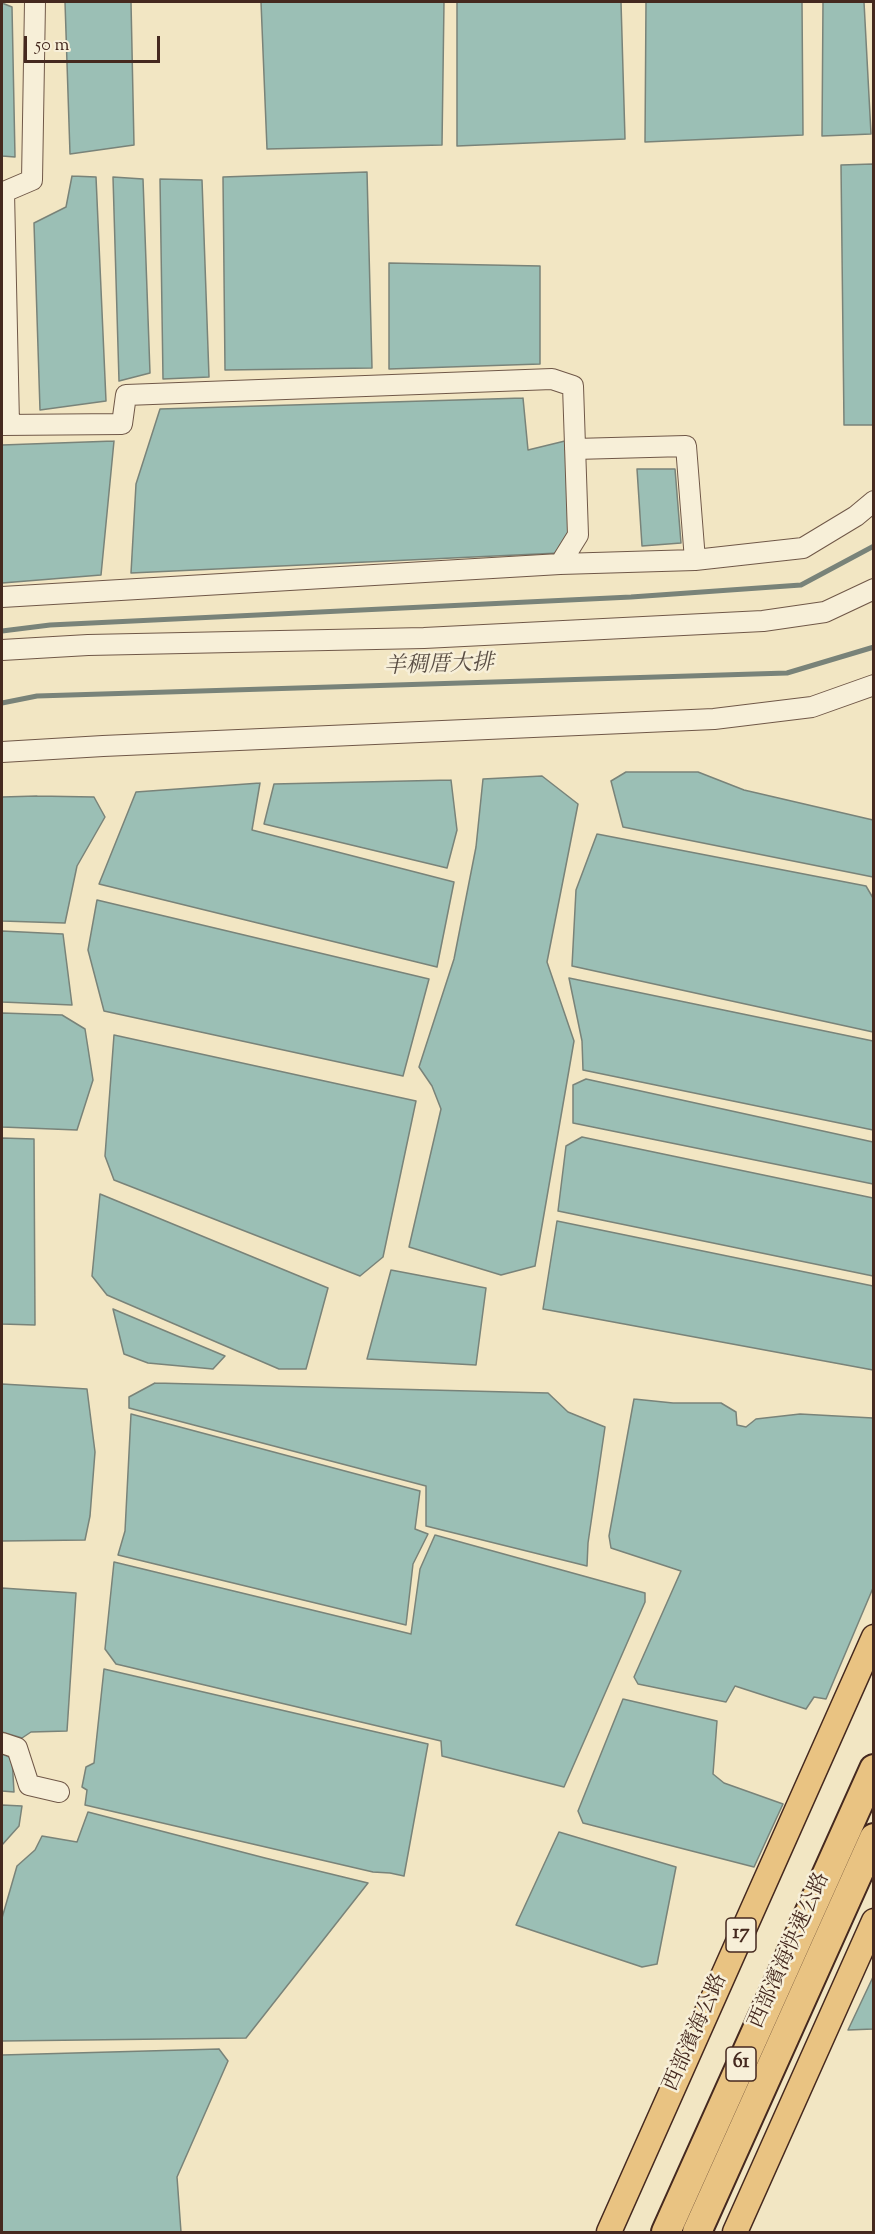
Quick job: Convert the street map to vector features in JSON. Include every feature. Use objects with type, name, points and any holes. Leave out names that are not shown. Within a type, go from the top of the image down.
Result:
[{"type":"highway","name":"西部濱海快速公路","points":[[666,2232],[873,1769]]},
{"type":"highway","name":"西部濱海快速公路","points":[[697,2232],[873,1838]]},
{"type":"main road","name":"西部濱海公路","points":[[609,2232],[873,1637]]},
{"type":"main road","points":[[735,2232],[873,1921]]},
{"type":"street","points":[[35,2],[32,180],[4,192],[5,424],[122,424],[126,395],[552,379],[573,386],[578,535],[560,564]]},
{"type":"street","points":[[575,449],[686,446],[695,560]]},
{"type":"street","points":[[2,597],[560,564],[695,560],[803,548],[856,516],[873,501]]},
{"type":"street","points":[[2,650],[88,645],[424,638],[763,621],[825,612],[873,589]]},
{"type":"street","points":[[2,752],[714,719],[812,707],[873,685]]},
{"type":"street","points":[[2,1743],[17,1748],[29,1785],[59,1792]]},
{"type":"water","points":[[65,2],[131,2],[134,145],[70,154]]},
{"type":"water","points":[[261,2],[444,2],[442,145],[267,149]]},
{"type":"water","points":[[457,2],[621,2],[625,139],[457,146]]},
{"type":"water","points":[[646,2],[802,2],[803,135],[645,142]]},
{"type":"water","points":[[823,2],[864,2],[871,134],[822,136]]},
{"type":"water","points":[[2,3],[12,7],[15,157],[2,156]]},
{"type":"water","points":[[873,164],[873,425],[844,425],[841,165]]},
{"type":"water","points":[[367,172],[372,368],[225,370],[223,177]]},
{"type":"water","points":[[72,176],[96,177],[106,401],[40,410],[34,223],[66,207]]},
{"type":"water","points":[[113,177],[143,179],[150,373],[119,381]]},
{"type":"water","points":[[160,179],[202,180],[209,377],[163,379]]},
{"type":"water","points":[[389,263],[540,266],[540,364],[389,369]]},
{"type":"water","points":[[523,398],[528,450],[569,440],[574,534],[559,553],[131,573],[136,484],[160,409]]},
{"type":"water","points":[[114,441],[101,575],[2,583],[2,445]]},
{"type":"water","points":[[637,469],[675,469],[681,543],[642,546]]},
{"type":"water","points":[[626,772],[698,772],[744,790],[873,820],[873,877],[623,827],[611,781]]},
{"type":"water","points":[[542,776],[578,804],[547,962],[574,1041],[535,1266],[501,1275],[409,1247],[441,1109],[432,1086],[419,1067],[454,959],[476,847],[483,779]]},
{"type":"water","points":[[451,780],[457,830],[447,868],[264,824],[274,784]]},
{"type":"water","points":[[260,783],[252,830],[454,882],[437,967],[99,884],[136,792]]},
{"type":"water","points":[[2,797],[94,797],[105,817],[77,866],[65,923],[2,921]]},
{"type":"water","points":[[597,834],[866,886],[873,898],[873,1032],[572,966],[576,890]]},
{"type":"water","points":[[97,900],[429,979],[403,1076],[104,1011],[88,950]]},
{"type":"water","points":[[2,931],[63,934],[72,1005],[2,1002]]},
{"type":"water","points":[[569,978],[873,1041],[873,1130],[583,1070],[582,1041]]},
{"type":"water","points":[[2,1013],[62,1015],[85,1029],[93,1080],[77,1130],[2,1127]]},
{"type":"water","points":[[114,1035],[416,1101],[383,1257],[360,1276],[114,1180],[105,1156]]},
{"type":"water","points":[[586,1079],[873,1142],[873,1184],[573,1123],[573,1085]]},
{"type":"water","points":[[582,1137],[873,1198],[873,1276],[558,1211],[566,1146]]},
{"type":"water","points":[[2,1138],[34,1139],[35,1325],[2,1324]]},
{"type":"water","points":[[100,1194],[328,1288],[306,1369],[279,1369],[107,1295],[92,1276]]},
{"type":"water","points":[[557,1221],[873,1286],[873,1370],[543,1309]]},
{"type":"water","points":[[391,1270],[486,1288],[476,1365],[367,1359]]},
{"type":"water","points":[[113,1309],[225,1356],[213,1369],[148,1363],[124,1354]]},
{"type":"water","points":[[155,1383],[548,1393],[568,1412],[605,1427],[588,1543],[587,1566],[426,1526],[426,1486],[129,1408],[129,1397]]},
{"type":"water","points":[[2,1384],[87,1389],[95,1452],[90,1516],[85,1540],[2,1541]]},
{"type":"water","points":[[634,1399],[673,1403],[721,1403],[736,1412],[737,1425],[746,1427],[756,1419],[800,1414],[873,1418],[873,1588],[826,1699],[814,1697],[806,1709],[735,1686],[726,1702],[638,1684],[634,1677],[681,1571],[611,1548],[609,1536]]},
{"type":"water","points":[[131,1414],[420,1491],[415,1529],[428,1534],[413,1564],[406,1625],[118,1555],[125,1531]]},
{"type":"water","points":[[435,1535],[645,1593],[645,1602],[564,1787],[442,1756],[441,1741],[116,1664],[105,1649],[114,1562],[411,1634],[420,1569]]},
{"type":"water","points":[[2,1588],[76,1593],[67,1731],[31,1732],[22,1738],[2,1732]]},
{"type":"water","points":[[104,1669],[428,1744],[404,1876],[373,1872],[85,1805],[87,1790],[82,1787],[86,1767],[94,1763]]},
{"type":"water","points":[[623,1699],[717,1721],[713,1774],[724,1783],[783,1804],[754,1867],[583,1823],[578,1811]]},
{"type":"water","points":[[2,1754],[12,1758],[14,1792],[2,1791]]},
{"type":"water","points":[[2,1805],[22,1806],[19,1826],[2,1845]]},
{"type":"water","points":[[88,1812],[368,1883],[246,2038],[2,2041],[2,1918],[17,1866],[35,1850],[42,1836],[77,1842]]},
{"type":"water","points":[[559,1832],[676,1867],[657,1964],[642,1967],[516,1925]]},
{"type":"water","points":[[873,1977],[873,2029],[848,2030]]},
{"type":"water","points":[[219,2049],[228,2061],[177,2177],[181,2232],[2,2232],[2,2055]]},
{"type":"waterway","points":[[2,631],[50,625],[631,597],[801,585],[874,546]]},
{"type":"waterway","name":"羊稠厝大排","points":[[2,703],[37,696],[787,673],[874,647]]}]
